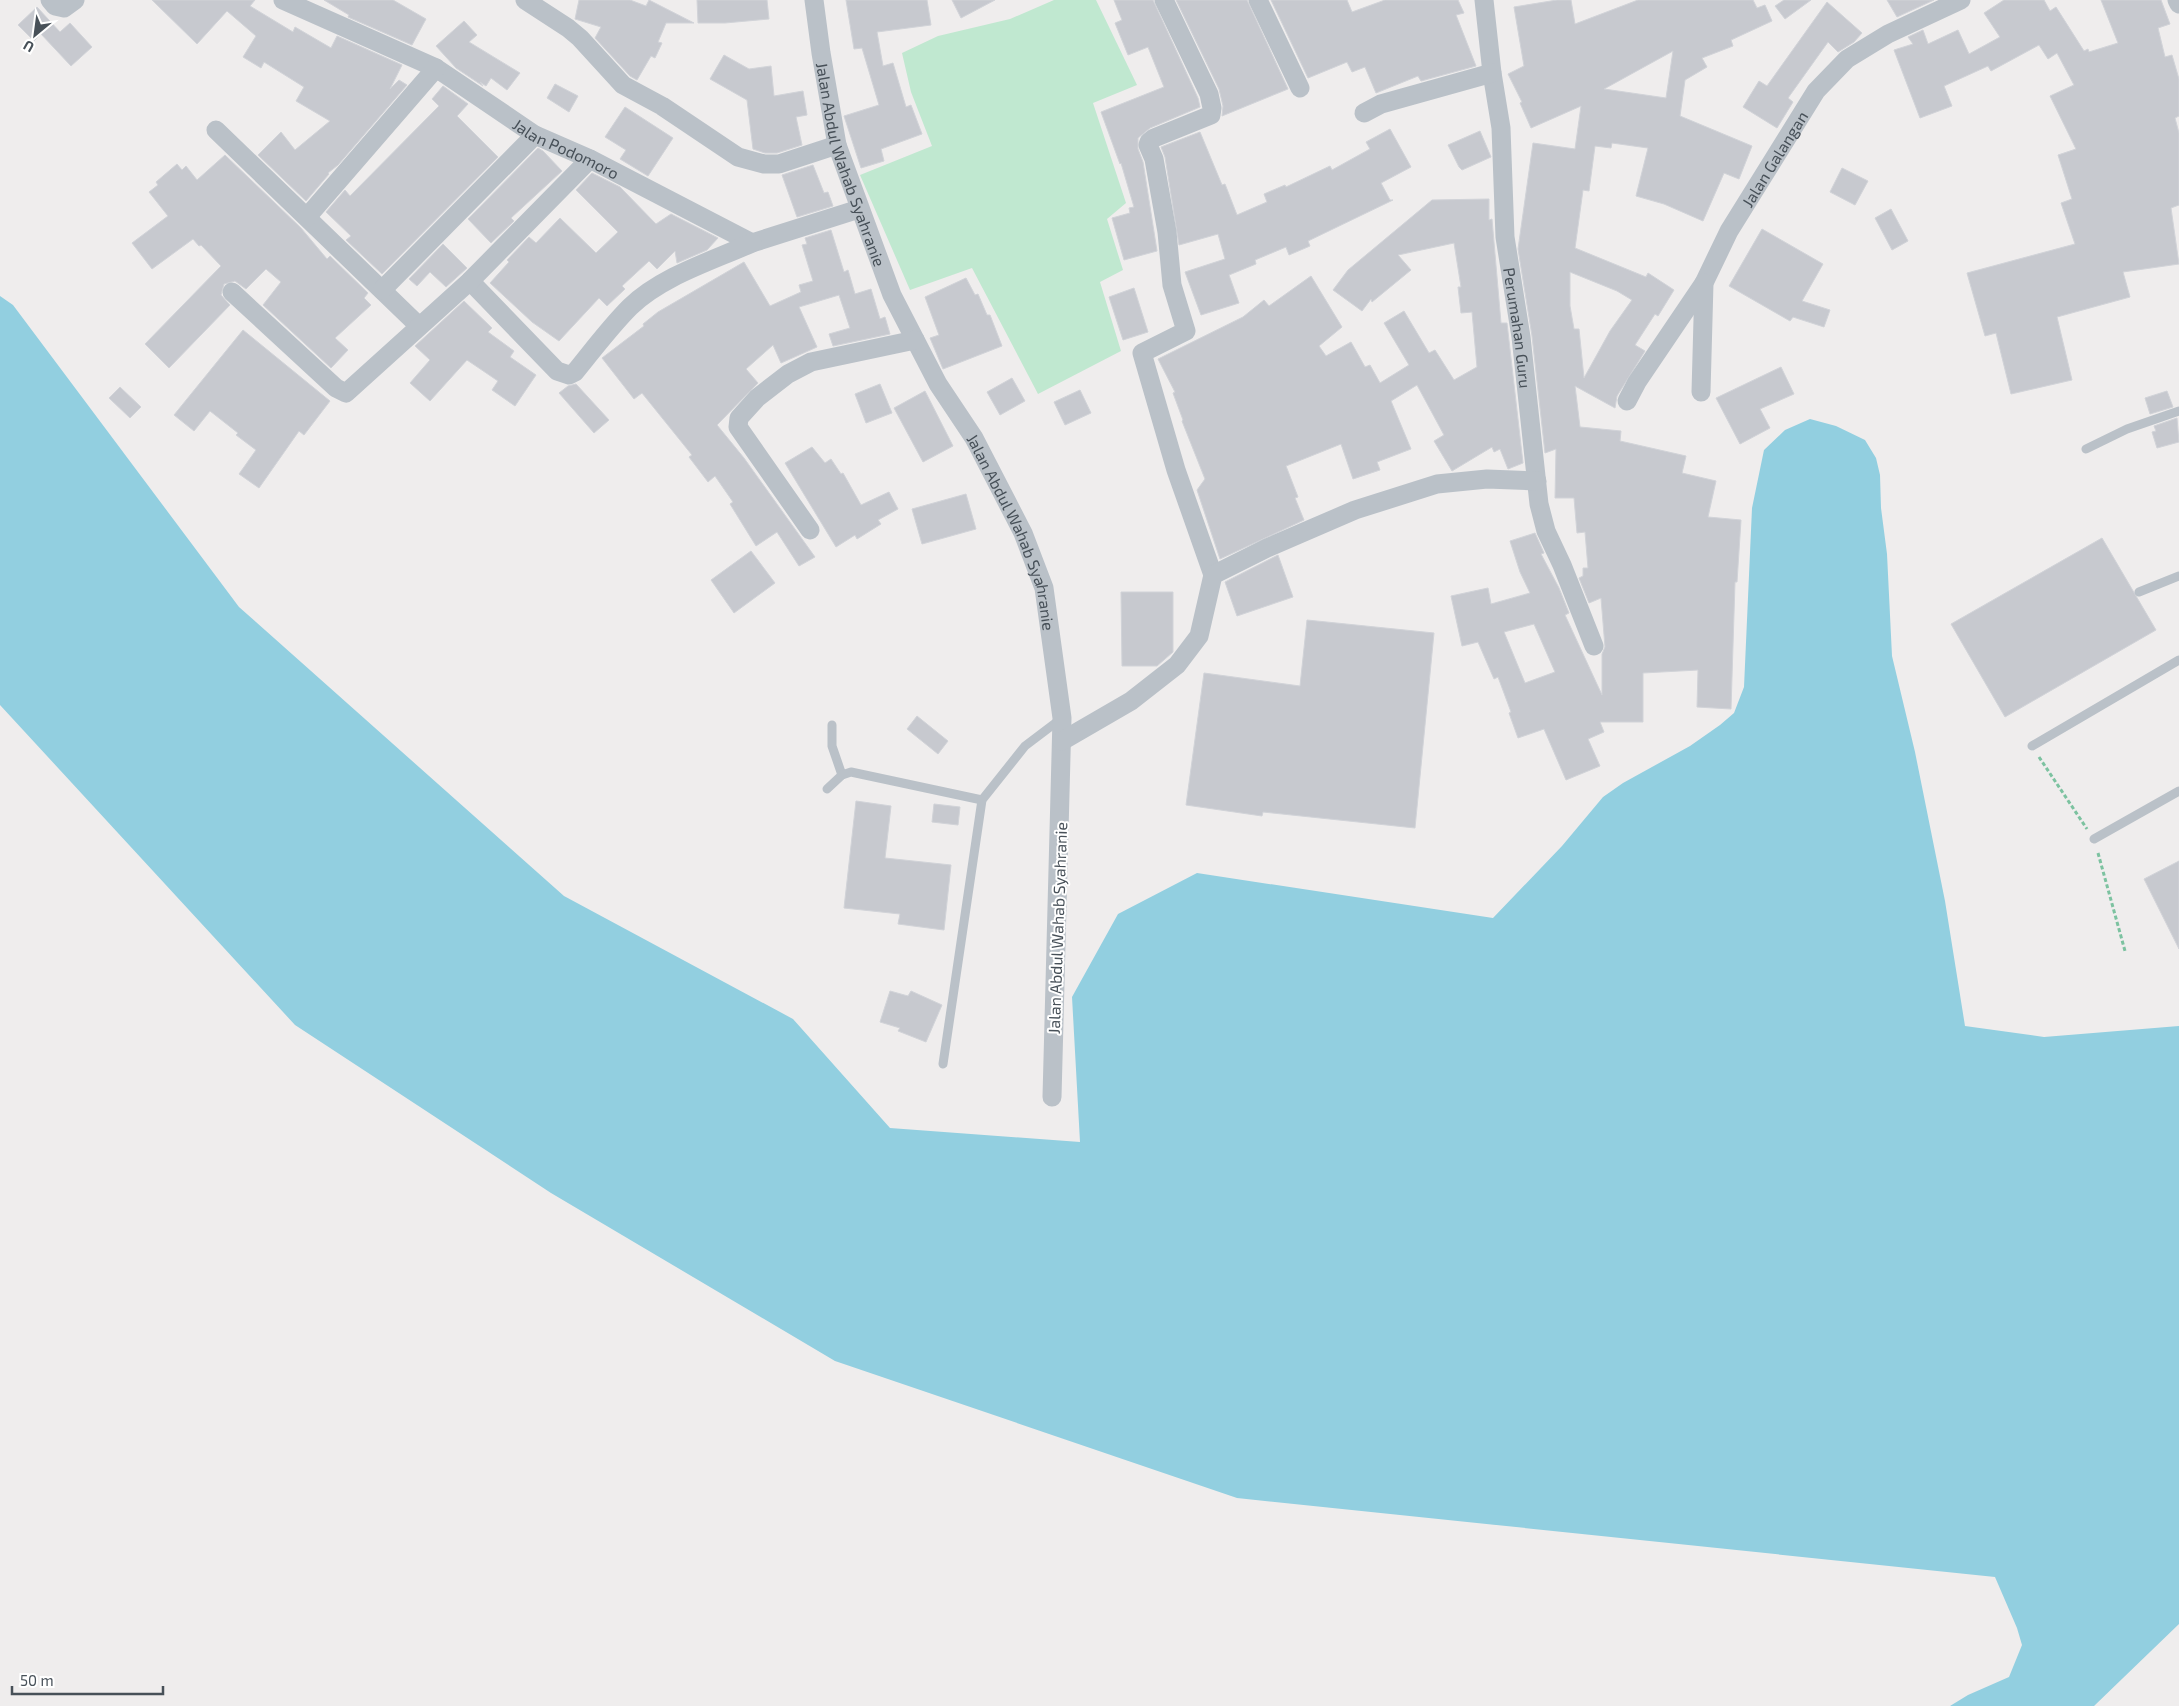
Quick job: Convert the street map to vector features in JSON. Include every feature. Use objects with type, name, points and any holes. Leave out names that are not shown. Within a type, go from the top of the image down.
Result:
[{"type":"street","points":[[50,0],[55,6],[64,8],[75,0]]},
{"type":"street","name":"Jalan Podomoro","points":[[283,0],[436,68],[535,135],[590,159],[752,243]]},
{"type":"street","points":[[525,0],[580,38],[623,85],[662,106],[738,157],[764,164],[779,164],[837,145]]},
{"type":"street","name":"Jalan Abdul Wahab Syahranie","points":[[814,0],[837,145],[892,295],[938,384],[974,438],[1023,533],[1044,588],[1062,718],[1052,1096]]},
{"type":"street","points":[[1062,741],[1131,701],[1177,665],[1199,636],[1213,576],[1176,470],[1142,353],[1186,330],[1172,285],[1167,232],[1154,159],[1148,145],[1154,138],[1211,115],[1212,108],[1209,94],[1164,0]]},
{"type":"street","points":[[1258,0],[1300,88]]},
{"type":"street","name":"Perumahan Guru","points":[[1484,0],[1500,128],[1505,238],[1521,337],[1539,504],[1546,531],[1562,565],[1594,646]]},
{"type":"street","name":"Jalan Galangan","points":[[1701,392],[1704,283],[1729,231],[1816,91],[1848,59],[1888,34],[1962,0]]},
{"type":"street","points":[[2177,0],[2179,4]]},
{"type":"street","points":[[307,217],[436,68]]},
{"type":"street","points":[[1364,113],[1381,104],[1492,72]]},
{"type":"street","points":[[216,130],[419,326]]},
{"type":"street","points":[[382,290],[535,135]]},
{"type":"street","points":[[232,292],[342,392],[349,392],[470,281],[590,159]]},
{"type":"street","points":[[470,281],[556,372],[569,374],[575,372],[630,307],[650,292],[676,277],[752,243],[859,209]]},
{"type":"street","points":[[1627,401],[1642,374],[1704,283]]},
{"type":"street","points":[[810,530],[738,427],[739,418],[757,398],[788,374],[810,362],[915,340]]},
{"type":"street","points":[[1213,576],[1266,548],[1355,510],[1438,484],[1487,479],[1537,481]]},
{"type":"lane","points":[[2086,449],[2127,429],[2179,411]]},
{"type":"lane","points":[[2139,592],[2179,576]]},
{"type":"lane","points":[[2032,746],[2179,660]]},
{"type":"lane","points":[[943,1064],[982,800],[1025,746],[1062,718]]},
{"type":"lane","points":[[832,725],[832,746],[842,775]]},
{"type":"lane","points":[[828,790],[842,775],[851,772],[982,800]]},
{"type":"lane","points":[[2094,839],[2179,791]]},
{"type":"path","points":[[2032,746],[2094,839],[2125,951]]},
{"type":"green space","points":[[1054,0],[1096,0],[1137,85],[1093,103],[1126,203],[1107,219],[1123,270],[1100,282],[1121,351],[1038,394],[972,268],[910,290],[860,175],[932,146],[911,92],[902,53],[938,36],[1010,19]]},
{"type":"water","points":[[0,296],[13,305],[239,607],[564,896],[793,1019],[890,1128],[1080,1142],[1072,997],[1118,914],[1197,873],[1493,918],[1562,846],[1603,797],[1623,783],[1690,746],[1734,713],[1744,687],[1752,508],[1764,450],[1785,430],[1810,419],[1836,426],[1865,440],[1876,458],[1880,475],[1881,508],[1887,554],[1892,656],[1915,752],[1945,901],[1965,1026],[2044,1037],[2179,1026],[2179,1624],[2094,1706],[1950,1706],[1968,1695],[2009,1677],[2022,1645],[2017,1628],[1995,1577],[1237,1498],[835,1361],[551,1193],[295,1025],[0,705]]},
{"type":"building","points":[[152,0],[255,0],[250,6],[293,32],[295,27],[331,48],[337,36],[402,65],[390,89],[399,80],[407,85],[338,165],[328,173],[306,201],[258,155],[281,132],[295,150],[330,121],[296,101],[304,87],[264,62],[261,68],[243,57],[256,36],[227,11],[197,44]]},
{"type":"building","points":[[324,0],[393,0],[426,19],[412,45],[348,17],[349,15]]},
{"type":"building","points":[[579,0],[630,0],[646,6],[649,0],[694,23],[666,23],[658,42],[662,43],[655,58],[651,56],[637,80],[630,76],[595,38],[601,27],[575,19]]},
{"type":"building","points":[[697,0],[767,0],[769,19],[725,23],[698,23]]},
{"type":"building","points":[[846,0],[927,0],[931,25],[877,32],[883,66],[893,63],[906,107],[911,105],[922,134],[881,149],[884,161],[861,168],[844,116],[879,105],[862,48],[854,49]]},
{"type":"building","points":[[952,0],[995,0],[961,18]]},
{"type":"building","points":[[1114,0],[1153,0],[1198,98],[1200,107],[1150,128],[1138,138],[1138,149],[1143,162],[1157,251],[1124,260],[1112,218],[1130,213],[1129,208],[1134,207],[1121,163],[1101,112],[1164,87],[1148,47],[1128,55],[1115,23],[1122,20]]},
{"type":"building","points":[[1176,0],[1247,0],[1288,89],[1222,116],[1223,106],[1219,89]]},
{"type":"building","points":[[1271,0],[1347,0],[1352,12],[1385,0],[1458,0],[1464,13],[1456,15],[1476,66],[1421,81],[1418,76],[1376,93],[1365,67],[1352,72],[1347,62],[1308,78]]},
{"type":"building","points":[[1557,0],[1571,0],[1575,24],[1638,0],[1753,0],[1757,8],[1765,5],[1772,21],[1731,40],[1733,46],[1702,58],[1707,67],[1685,80],[1680,116],[1752,146],[1739,179],[1724,173],[1703,221],[1664,204],[1636,196],[1648,148],[1612,143],[1611,148],[1595,146],[1589,191],[1583,190],[1575,248],[1646,277],[1648,273],[1674,290],[1658,316],[1655,314],[1635,345],[1645,351],[1617,396],[1615,408],[1575,386],[1580,427],[1621,431],[1620,441],[1686,456],[1682,473],[1716,481],[1708,517],[1741,520],[1737,582],[1735,582],[1731,709],[1697,707],[1698,670],[1643,673],[1643,722],[1600,722],[1604,732],[1588,739],[1600,766],[1566,780],[1544,729],[1518,738],[1498,677],[1494,679],[1478,642],[1462,646],[1451,596],[1488,588],[1491,604],[1530,593],[1520,572],[1510,541],[1535,533],[1544,553],[1541,554],[1559,588],[1569,613],[1565,615],[1602,695],[1602,654],[1605,647],[1601,598],[1589,603],[1579,578],[1583,576],[1583,568],[1588,568],[1585,532],[1577,533],[1574,498],[1555,498],[1556,449],[1545,453],[1532,336],[1518,249],[1533,143],[1575,149],[1581,106],[1531,128],[1520,103],[1522,102],[1508,74],[1524,66],[1514,7]],"holes":[[[1673,51],[1666,98],[1604,89]],[[1570,272],[1617,291],[1632,300],[1610,331],[1584,378],[1579,329],[1574,329],[1570,306]],[[1534,624],[1555,672],[1525,683],[1504,632]]]},
{"type":"building","points":[[1784,0],[1811,0],[1785,19],[1775,6]]},
{"type":"building","points":[[1887,0],[1934,0],[1897,17]]},
{"type":"building","points":[[2004,0],[2044,0],[2050,11],[2056,7],[2084,51],[2088,49],[2089,52],[2118,43],[2101,0],[2161,0],[2170,24],[2158,28],[2165,57],[2172,55],[2179,79],[2179,116],[2175,118],[2179,133],[2179,205],[2171,208],[2179,264],[2123,272],[2130,297],[2057,317],[2072,380],[2011,394],[1996,333],[1985,336],[1967,273],[2075,244],[2061,203],[2072,199],[2058,155],[2076,149],[2050,96],[2074,85],[2057,53],[2048,59],[2039,45],[1991,71],[1988,66],[1944,86],[1952,106],[1920,118],[1894,50],[1913,44],[1908,37],[1923,30],[1928,44],[1958,30],[1969,54],[2000,37],[1984,13]]},
{"type":"building","points":[[1827,2],[1862,33],[1854,42],[1838,52],[1828,42],[1788,98],[1793,102],[1777,128],[1743,107],[1759,81],[1767,86]]},
{"type":"building","points":[[37,7],[60,32],[70,23],[92,47],[71,66],[41,34],[34,41],[18,25]]},
{"type":"building","points":[[464,21],[477,35],[469,42],[520,73],[507,90],[491,78],[486,86],[480,82],[483,86],[456,68],[436,46]]},
{"type":"building","points":[[724,55],[749,69],[771,66],[774,96],[803,91],[807,115],[796,117],[802,145],[777,153],[765,153],[753,149],[747,100],[710,79]]},
{"type":"building","points":[[555,84],[578,96],[569,112],[547,98]]},
{"type":"building","points":[[443,86],[468,104],[457,116],[498,157],[382,274],[346,240],[351,236],[326,212],[345,190],[350,196],[439,106],[432,99]]},
{"type":"building","points":[[625,107],[673,138],[648,176],[620,159],[626,150],[605,137]]},
{"type":"building","points":[[1390,129],[1411,167],[1381,183],[1390,200],[1393,200],[1308,241],[1310,246],[1289,255],[1286,247],[1255,260],[1256,264],[1229,275],[1239,303],[1201,315],[1185,272],[1225,259],[1218,234],[1179,245],[1165,157],[1161,147],[1200,132],[1222,185],[1225,184],[1237,215],[1267,202],[1264,194],[1285,185],[1286,187],[1330,166],[1332,170],[1370,149],[1366,142]]},
{"type":"building","points":[[1480,131],[1491,157],[1462,170],[1448,145]]},
{"type":"building","points":[[538,148],[562,171],[511,218],[514,221],[491,243],[468,219]]},
{"type":"building","points":[[225,155],[301,228],[327,259],[330,256],[368,293],[364,298],[371,305],[335,338],[348,350],[331,368],[263,305],[281,282],[266,269],[246,289],[235,281],[224,284],[221,295],[230,305],[169,368],[145,344],[221,266],[193,239],[152,269],[132,243],[168,216],[149,192],[158,185],[156,182],[177,164],[182,170],[186,166],[197,180]]},
{"type":"building","points":[[813,165],[824,193],[828,192],[833,206],[797,217],[782,175]]},
{"type":"building","points":[[1842,168],[1868,181],[1855,205],[1830,192]]},
{"type":"building","points":[[592,173],[620,187],[656,224],[671,214],[718,238],[707,250],[677,263],[675,251],[657,269],[649,261],[622,286],[625,289],[607,306],[599,298],[559,341],[532,322],[490,283],[509,262],[507,260],[529,237],[536,243],[560,218],[596,253],[618,232],[576,190]]},
{"type":"building","points":[[1489,199],[1489,220],[1492,219],[1501,323],[1507,323],[1523,463],[1508,469],[1500,449],[1494,452],[1492,447],[1452,471],[1434,441],[1444,435],[1417,385],[1391,401],[1411,449],[1377,462],[1380,470],[1353,479],[1341,444],[1286,466],[1298,497],[1295,498],[1304,520],[1220,559],[1197,490],[1205,479],[1182,421],[1173,393],[1175,392],[1158,359],[1243,317],[1264,300],[1269,306],[1311,276],[1342,327],[1319,346],[1326,356],[1351,342],[1365,367],[1370,365],[1380,383],[1409,365],[1384,323],[1404,311],[1429,353],[1435,350],[1454,380],[1477,367],[1472,312],[1461,313],[1458,287],[1461,287],[1454,243],[1398,255],[1411,270],[1372,302],[1371,299],[1362,311],[1333,290],[1348,270],[1432,200]]},
{"type":"building","points":[[1891,209],[1908,241],[1892,250],[1875,218]]},
{"type":"building","points":[[1762,229],[1823,264],[1802,301],[1830,310],[1824,327],[1793,317],[1790,321],[1729,286]]},
{"type":"building","points":[[831,230],[844,272],[848,270],[855,294],[871,289],[880,319],[885,317],[890,334],[833,346],[829,334],[850,328],[839,295],[799,307],[817,347],[781,363],[773,345],[746,369],[758,383],[717,425],[744,458],[815,557],[799,566],[777,532],[756,546],[730,504],[733,502],[715,476],[708,482],[689,457],[692,455],[642,393],[634,399],[602,358],[644,326],[643,324],[658,312],[744,262],[770,306],[801,292],[799,285],[813,281],[802,245],[807,244],[805,238]]},
{"type":"building","points":[[443,244],[467,268],[446,287],[430,272],[417,286],[409,279]]},
{"type":"building","points":[[966,278],[975,295],[978,294],[987,315],[990,315],[1002,346],[943,369],[930,338],[939,335],[925,297]]},
{"type":"building","points":[[1134,288],[1148,332],[1123,340],[1109,297]]},
{"type":"building","points":[[464,301],[492,328],[488,332],[514,351],[510,357],[536,375],[515,406],[492,390],[498,381],[467,360],[430,401],[410,383],[430,360],[415,346]]},
{"type":"building","points":[[243,330],[330,401],[304,435],[299,431],[259,488],[239,474],[256,450],[236,435],[238,433],[210,411],[194,431],[174,415]]},
{"type":"building","points":[[1781,367],[1794,394],[1760,409],[1770,428],[1740,444],[1716,398]]},
{"type":"building","points":[[1012,378],[1025,401],[1000,415],[987,392]]},
{"type":"building","points":[[576,384],[609,420],[594,433],[559,393],[568,386]]},
{"type":"building","points":[[880,384],[892,413],[866,423],[855,394]]},
{"type":"building","points":[[120,387],[141,407],[130,418],[109,398]]},
{"type":"building","points":[[1080,390],[1091,413],[1065,425],[1054,402]]},
{"type":"building","points":[[925,391],[953,446],[923,462],[894,408]]},
{"type":"building","points":[[2167,391],[2173,407],[2150,414],[2145,398]]},
{"type":"building","points":[[2177,418],[2179,442],[2157,448],[2152,432],[2156,431],[2154,426]]},
{"type":"building","points":[[812,447],[825,463],[831,459],[841,474],[843,473],[861,505],[889,492],[898,509],[878,520],[881,524],[857,539],[855,535],[836,547],[785,463]]},
{"type":"building","points":[[966,494],[976,529],[922,544],[912,509]]},
{"type":"building","points":[[2102,538],[2156,630],[2005,717],[1951,624]]},
{"type":"building","points":[[751,551],[775,583],[734,613],[711,580]]},
{"type":"building","points":[[1278,555],[1293,597],[1237,616],[1225,582]]},
{"type":"building","points":[[1121,592],[1173,592],[1173,652],[1157,666],[1122,666]]},
{"type":"building","points":[[1307,620],[1434,633],[1415,828],[1263,812],[1262,816],[1186,805],[1204,673],[1300,686]]},
{"type":"building","points":[[917,716],[948,741],[938,754],[907,729]]},
{"type":"building","points":[[856,801],[891,806],[885,858],[951,865],[944,930],[898,924],[900,914],[844,908]]},
{"type":"building","points":[[934,804],[960,807],[958,825],[932,822]]},
{"type":"building","points":[[2179,861],[2179,949],[2144,879]]},
{"type":"building","points":[[890,991],[908,996],[911,991],[942,1005],[926,1042],[898,1031],[900,1028],[880,1022]]}]
